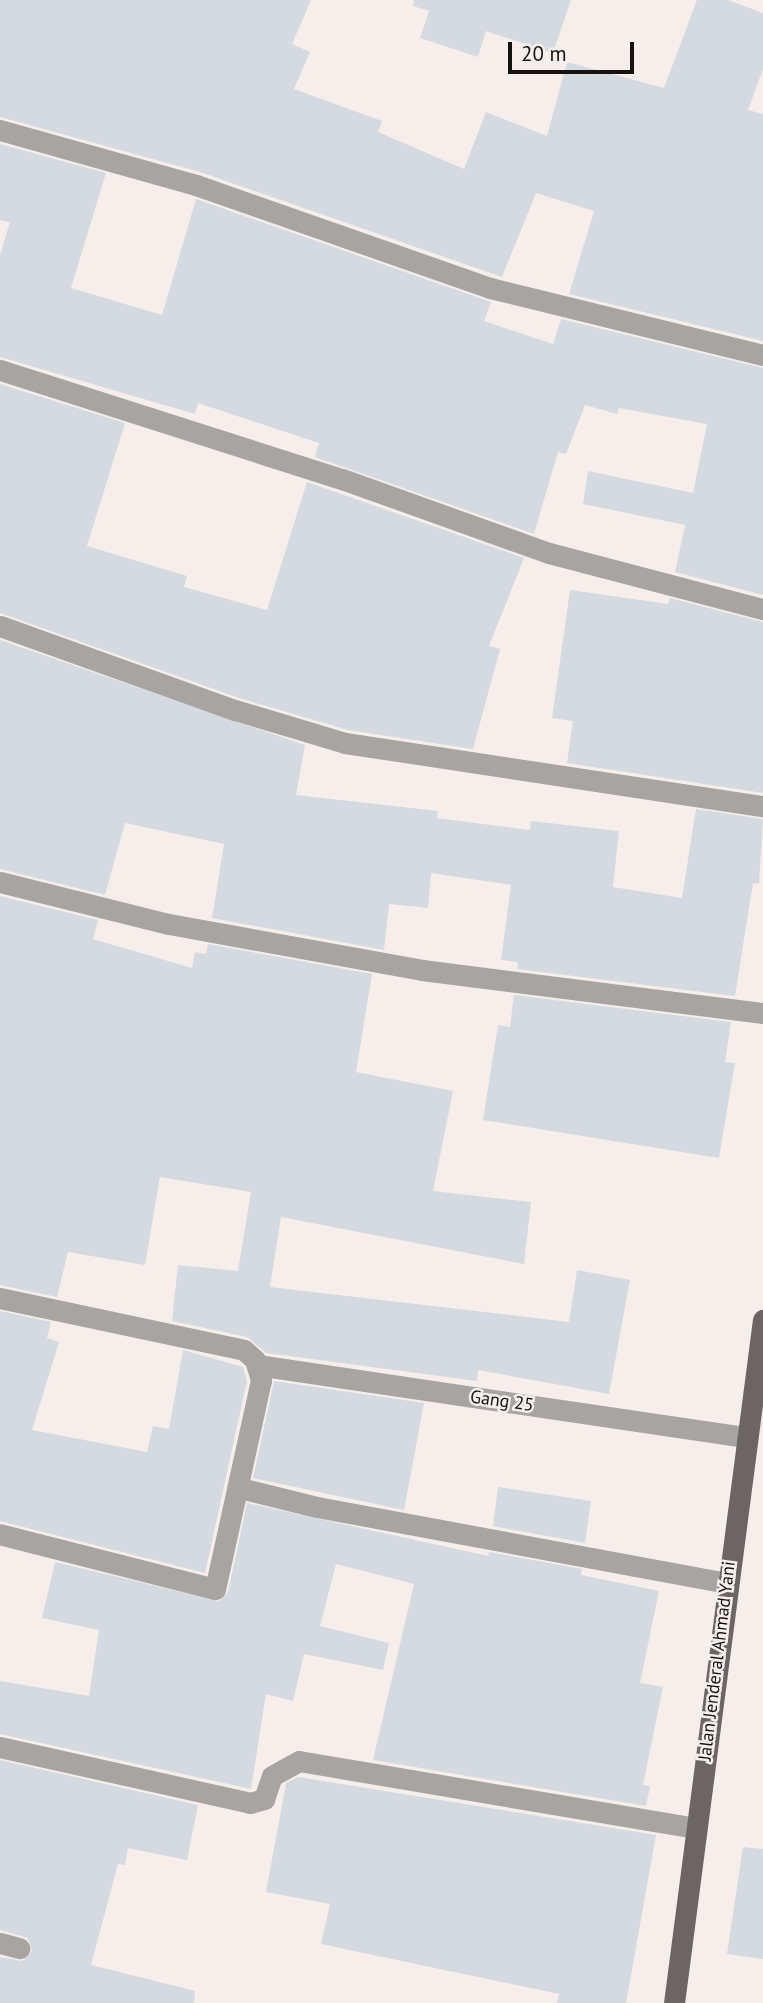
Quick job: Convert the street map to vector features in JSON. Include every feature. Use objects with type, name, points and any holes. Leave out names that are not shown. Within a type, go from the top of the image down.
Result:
[{"type":"main road","name":"Jalan Jenderal Ahmad Yani","points":[[674,2003],[763,1320]]},
{"type":"street","points":[[0,130],[196,185],[490,288],[763,355]]},
{"type":"street","points":[[0,370],[316,471],[548,553],[763,609]]},
{"type":"street","points":[[0,626],[235,710],[345,743],[763,806]]},
{"type":"street","points":[[0,881],[169,924],[422,970],[763,1013]]},
{"type":"street","points":[[0,1298],[244,1350],[257,1365],[261,1380],[240,1488],[215,1589],[0,1534]]},
{"type":"street","name":"Gang 25","points":[[257,1365],[746,1437]]},
{"type":"street","points":[[240,1488],[317,1507],[727,1583]]},
{"type":"street","points":[[0,1747],[250,1803],[264,1799],[272,1776],[299,1761],[696,1828]]},
{"type":"building","points":[[0,0],[311,0],[292,44],[310,52],[294,89],[382,121],[378,132],[464,169],[486,112],[547,136],[567,62],[664,88],[697,0],[728,0],[763,13],[763,69],[748,110],[763,114],[763,341],[569,294],[594,211],[536,193],[502,277],[200,172],[0,117]]},
{"type":"building","points":[[414,0],[571,0],[553,53],[486,31],[478,57],[420,38],[429,11],[413,6]]},
{"type":"building","points":[[0,144],[106,173],[71,288],[162,315],[196,199],[491,302],[484,321],[553,344],[561,319],[763,368],[763,595],[675,572],[685,525],[583,504],[588,471],[693,493],[707,424],[619,408],[617,414],[585,405],[566,454],[558,452],[534,534],[315,457],[319,443],[198,403],[195,414],[0,357],[0,255],[10,222],[0,220]]},
{"type":"building","points":[[0,384],[125,423],[87,546],[187,576],[184,587],[267,610],[307,482],[524,558],[489,646],[500,649],[473,749],[348,730],[239,698],[0,613]]},
{"type":"building","points":[[570,590],[668,604],[670,598],[763,622],[763,793],[567,763],[573,721],[552,718]]},
{"type":"building","points":[[0,640],[305,745],[296,795],[438,811],[437,818],[530,830],[531,821],[619,831],[613,887],[682,898],[696,809],[763,819],[759,884],[753,883],[735,996],[517,969],[518,962],[501,960],[511,885],[431,873],[428,908],[389,904],[384,950],[212,918],[224,844],[125,823],[105,895],[0,869]]},
{"type":"building","points":[[0,896],[98,920],[93,939],[192,968],[195,952],[206,954],[208,944],[372,974],[356,1072],[453,1091],[433,1191],[531,1202],[524,1264],[281,1217],[270,1287],[569,1322],[577,1270],[630,1280],[609,1394],[478,1370],[477,1381],[266,1353],[247,1337],[172,1321],[178,1265],[238,1271],[251,1192],[160,1177],[145,1265],[68,1252],[57,1297],[0,1285]]},
{"type":"building","points":[[514,995],[731,1022],[725,1062],[735,1063],[719,1158],[483,1120],[498,1025],[510,1027]]},
{"type":"building","points":[[0,1311],[51,1322],[47,1338],[59,1342],[32,1430],[147,1452],[153,1426],[169,1429],[183,1350],[243,1367],[247,1381],[205,1573],[0,1521]]},
{"type":"building","points":[[274,1381],[424,1403],[404,1510],[253,1478]]},
{"type":"building","points":[[498,1487],[591,1501],[585,1543],[493,1526]]},
{"type":"building","points":[[247,1503],[488,1556],[489,1552],[582,1569],[581,1575],[659,1591],[640,1683],[663,1687],[643,1785],[650,1786],[646,1806],[373,1760],[414,1584],[336,1564],[320,1626],[389,1643],[383,1670],[304,1654],[293,1701],[266,1694],[251,1789],[0,1734],[0,1681],[89,1696],[99,1630],[42,1618],[55,1562],[219,1601],[228,1592]]},
{"type":"building","points":[[0,1760],[198,1805],[187,1860],[128,1848],[125,1865],[118,1864],[91,1965],[195,1991],[194,2003],[0,2003],[0,1957],[22,1961],[32,1951],[28,1938],[0,1930]]},
{"type":"building","points":[[298,1777],[656,1835],[626,2003],[557,2003],[559,1994],[321,1944],[330,1904],[266,1892],[286,1783]]},
{"type":"building","points":[[743,1847],[763,1849],[763,1959],[727,1954]]}]
